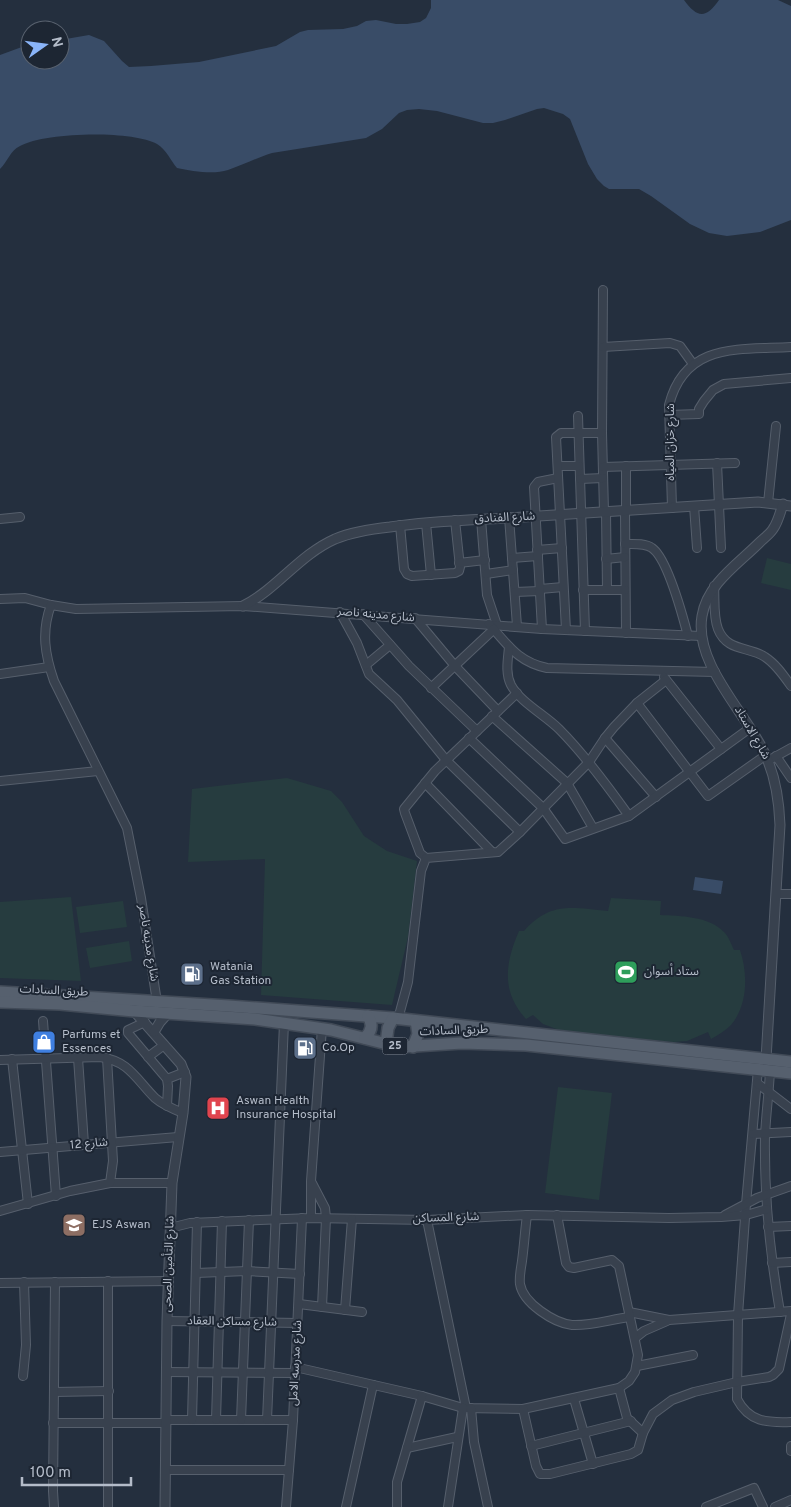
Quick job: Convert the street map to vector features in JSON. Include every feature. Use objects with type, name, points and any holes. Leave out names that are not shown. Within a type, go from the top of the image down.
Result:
[{"type":"main road","name":"طريق السادات","points":[[0,992],[89,996],[395,1018],[791,1062]]},
{"type":"main road","name":"طريق السادات","points":[[0,1002],[60,1004],[284,1023],[322,1028],[399,1047],[436,1044],[526,1045],[791,1073]]},
{"type":"main road","points":[[365,1038],[371,1026],[368,1016]]},
{"type":"main road","points":[[386,1044],[388,1028],[395,1018]]},
{"type":"main road","points":[[413,1046],[418,1034],[416,1021]]},
{"type":"main road","points":[[436,1044],[432,1038],[433,1031],[440,1024]]},
{"type":"street","points":[[603,290],[602,433],[607,590]]},
{"type":"street","points":[[603,346],[676,344],[680,346],[693,364]]},
{"type":"street","name":"شارع خزان المياه","points":[[672,508],[669,405],[674,388],[684,372],[703,357],[726,351],[791,347]]},
{"type":"street","points":[[669,415],[699,414],[699,408],[713,390],[724,384],[791,378]]},
{"type":"street","points":[[578,416],[585,631]]},
{"type":"street","points":[[768,503],[776,426]]},
{"type":"street","points":[[566,630],[557,436],[561,433],[602,433]]},
{"type":"street","points":[[717,463],[721,548]]},
{"type":"street","points":[[603,467],[735,463]]},
{"type":"street","points":[[558,466],[579,466]]},
{"type":"street","points":[[626,466],[626,633]]},
{"type":"street","points":[[542,628],[534,487],[535,484],[558,478]]},
{"type":"street","points":[[580,479],[603,478]]},
{"type":"street","name":"شارع الفنادق","points":[[243,606],[261,596],[303,558],[318,548],[335,539],[353,533],[400,525],[455,520],[718,504],[768,503],[787,505]]},
{"type":"street","name":"شارع الاستاد","points":[[766,1059],[776,894],[779,809],[777,792],[770,757],[715,672],[706,655],[701,636],[702,615],[714,586],[773,529],[787,505]]},
{"type":"street","points":[[694,506],[697,548]]},
{"type":"street","points":[[0,519],[20,517]]},
{"type":"street","points":[[509,517],[517,626]]},
{"type":"street","points":[[482,519],[488,595],[494,626],[509,647],[526,661],[547,668],[715,672]]},
{"type":"street","points":[[400,525],[405,572],[412,576],[457,573],[460,570],[460,563],[455,520]]},
{"type":"street","points":[[426,523],[431,575]]},
{"type":"street","points":[[625,544],[646,545],[656,551],[672,584],[688,636]]},
{"type":"street","points":[[512,558],[562,548]]},
{"type":"street","points":[[606,559],[625,557]]},
{"type":"street","points":[[460,563],[485,560]]},
{"type":"street","points":[[486,574],[513,570]]},
{"type":"street","points":[[714,586],[717,626],[720,635],[738,649],[765,657],[790,682]]},
{"type":"street","points":[[515,592],[563,587]]},
{"type":"street","points":[[583,590],[626,590]]},
{"type":"street","name":"شارع مدينه ناصر","points":[[0,599],[25,598],[76,609],[243,606],[340,612],[494,626],[701,636]]},
{"type":"street","name":"شارع مدينه ناصر","points":[[51,605],[47,614],[44,638],[49,667],[54,681],[122,817],[130,840],[157,1002]]},
{"type":"street","points":[[340,612],[357,642],[369,674],[397,700],[446,760],[520,832]]},
{"type":"street","points":[[363,614],[431,688],[476,731]]},
{"type":"street","points":[[415,618],[495,713],[567,783],[593,828]]},
{"type":"street","points":[[431,688],[494,626]]},
{"type":"street","points":[[366,665],[390,645]]},
{"type":"street","points":[[509,647],[508,673],[510,684],[516,693],[559,728],[601,777],[629,816]]},
{"type":"street","points":[[0,674],[49,667]]},
{"type":"street","points":[[660,671],[721,749]]},
{"type":"street","points":[[516,693],[446,760],[404,808],[420,853],[426,858],[498,852],[589,762],[605,738],[637,703],[666,680]]},
{"type":"street","points":[[637,703],[708,796],[770,757],[791,748]]},
{"type":"street","points":[[469,738],[543,808],[565,839],[629,816],[750,728]]},
{"type":"street","points":[[605,738],[656,797]]},
{"type":"street","points":[[770,757],[791,778]]},
{"type":"street","points":[[0,781],[98,771]]},
{"type":"street","points":[[425,782],[492,852]]},
{"type":"street","points":[[395,1018],[408,982],[421,871],[426,858]]},
{"type":"street","points":[[776,894],[791,894]]},
{"type":"street","points":[[134,1011],[181,1064],[185,1072],[167,1079]]},
{"type":"street","points":[[154,1032],[168,1013]]},
{"type":"street","points":[[43,1021],[56,1196]]},
{"type":"street","points":[[145,1022],[131,1027],[128,1033],[167,1079],[167,1106]]},
{"type":"street","points":[[267,1420],[284,1023]]},
{"type":"street","name":"شارع مدرسه الامل","points":[[286,1507],[293,1420],[300,1274],[311,1181],[322,1028]]},
{"type":"street","points":[[148,1057],[164,1045]]},
{"type":"street","points":[[78,1058],[84,1144]]},
{"type":"street","points":[[107,1058],[113,1142],[110,1184]]},
{"type":"street","points":[[0,1060],[107,1058],[122,1063],[132,1071],[156,1098],[182,1113]]},
{"type":"street","points":[[12,1059],[28,1204]]},
{"type":"street","points":[[758,1070],[738,1315],[737,1399],[743,1410],[755,1418],[774,1422],[791,1422]]},
{"type":"street","points":[[770,1071],[765,1134],[766,1195],[772,1263],[780,1312]]},
{"type":"street","name":"شارع التأمين الصحى","points":[[165,1507],[167,1321],[172,1183],[186,1082],[185,1072]]},
{"type":"street","points":[[757,1083],[791,1109]]},
{"type":"street","points":[[753,1134],[791,1132]]},
{"type":"street","name":"شارع 12","points":[[0,1152],[178,1137]]},
{"type":"street","points":[[311,1181],[324,1208],[326,1218],[322,1307]]},
{"type":"street","points":[[0,1211],[110,1184],[172,1183]]},
{"type":"street","name":"شارع المساكن","points":[[722,1217],[766,1195],[791,1186]]},
{"type":"street","name":"شارع المساكن","points":[[170,1228],[197,1222],[307,1218],[427,1220],[527,1215],[669,1218],[722,1217],[746,1215],[767,1209]]},
{"type":"street","points":[[524,1409],[537,1471],[545,1475],[635,1453],[653,1414],[672,1400],[694,1392],[777,1373],[791,1313],[780,1312],[669,1320],[630,1314],[580,1325],[560,1321],[528,1302],[522,1292],[520,1281],[527,1215]]},
{"type":"street","points":[[166,1372],[269,1373],[295,1370],[373,1385],[466,1408],[524,1409],[620,1388],[629,1381],[637,1366],[638,1355],[619,1266],[615,1261],[609,1260],[574,1268],[567,1265],[557,1215]]},
{"type":"street","points":[[346,1310],[352,1219]]},
{"type":"street","points":[[241,1420],[249,1220]]},
{"type":"street","points":[[427,1220],[488,1507]]},
{"type":"street","points":[[216,1420],[222,1221]]},
{"type":"street","points":[[192,1420],[197,1222]]},
{"type":"street","points":[[768,1227],[791,1226]]},
{"type":"street","points":[[772,1263],[791,1262]]},
{"type":"street","points":[[196,1273],[247,1271],[300,1274]]},
{"type":"street","points":[[108,1281],[108,1507]]},
{"type":"street","points":[[0,1283],[168,1281]]},
{"type":"street","points":[[23,1376],[26,1346],[24,1282]]},
{"type":"street","points":[[54,1507],[55,1282]]},
{"type":"street","points":[[299,1304],[362,1312]]},
{"type":"street","points":[[635,1338],[644,1331],[669,1320]]},
{"type":"street","name":"شارع مساكن العقاد","points":[[167,1321],[298,1323]]},
{"type":"street","points":[[637,1366],[694,1355]]},
{"type":"street","points":[[346,1507],[373,1385]]},
{"type":"street","points":[[620,1388],[626,1413],[643,1433]]},
{"type":"street","points":[[54,1392],[109,1391]]},
{"type":"street","points":[[397,1507],[397,1482],[422,1396]]},
{"type":"street","points":[[574,1399],[593,1464]]},
{"type":"street","points":[[448,1507],[457,1437],[466,1408]]},
{"type":"street","points":[[53,1423],[109,1424],[192,1420],[293,1420]]},
{"type":"street","points":[[531,1446],[631,1421]]},
{"type":"street","points":[[407,1448],[457,1437]]},
{"type":"street","points":[[791,1446],[791,1451]]},
{"type":"street","points":[[165,1470],[289,1470]]},
{"type":"street","points":[[706,1507],[754,1488],[763,1507]]},
{"type":"street","points":[[775,1507],[791,1500]]},
{"type":"green space","points":[[767,558],[791,564],[791,590],[761,583]]},
{"type":"green space","points":[[287,778],[331,791],[342,802],[364,836],[387,851],[417,861],[408,937],[392,1005],[261,995],[265,859],[188,862],[192,789]]},
{"type":"green space","points":[[71,897],[81,981],[0,978],[0,902]]},
{"type":"green space","name":"ستاد أسوان","points":[[611,898],[661,901],[660,915],[702,920],[718,927],[724,932],[734,950],[740,950],[745,979],[741,1008],[729,1027],[711,1039],[708,1032],[687,1041],[673,1042],[567,1033],[543,1024],[533,1015],[526,1019],[512,998],[508,977],[508,966],[519,931],[524,931],[534,921],[553,911],[573,908],[608,911]]},
{"type":"green space","points":[[123,901],[127,927],[80,933],[76,907]]},
{"type":"green space","points":[[129,941],[132,961],[90,968],[86,948]]},
{"type":"green space","points":[[558,1087],[612,1093],[599,1200],[545,1193]]},
{"type":"water","points":[[431,0],[684,0],[693,10],[701,14],[710,11],[719,0],[778,0],[791,6],[791,220],[760,232],[727,236],[709,233],[690,224],[639,189],[609,189],[597,179],[588,164],[570,119],[563,114],[544,108],[493,123],[483,123],[437,111],[407,110],[399,113],[382,129],[366,138],[272,153],[228,170],[216,172],[177,168],[160,146],[145,139],[129,136],[88,134],[32,141],[20,146],[11,153],[0,169],[0,55],[20,48],[20,70],[70,70],[70,38],[89,35],[104,41],[129,67],[199,62],[276,46],[300,32],[308,30],[343,29],[357,26],[366,21],[376,20],[396,24],[420,22],[426,18],[431,8]]},
{"type":"water","points":[[695,877],[723,881],[721,894],[693,890]]},
{"type":"place","name":"ستاد أسوان","points":[[626,972]]},
{"type":"place","name":"Watania Gas Station","points":[[192,974]]},
{"type":"place","name":"Parfums et Essences","points":[[44,1042]]},
{"type":"place","name":"Co.Op","points":[[305,1048]]},
{"type":"place","name":"Aswan Health Insurance Hospital","points":[[218,1108]]},
{"type":"place","name":"EJS Aswan","points":[[74,1225]]}]
